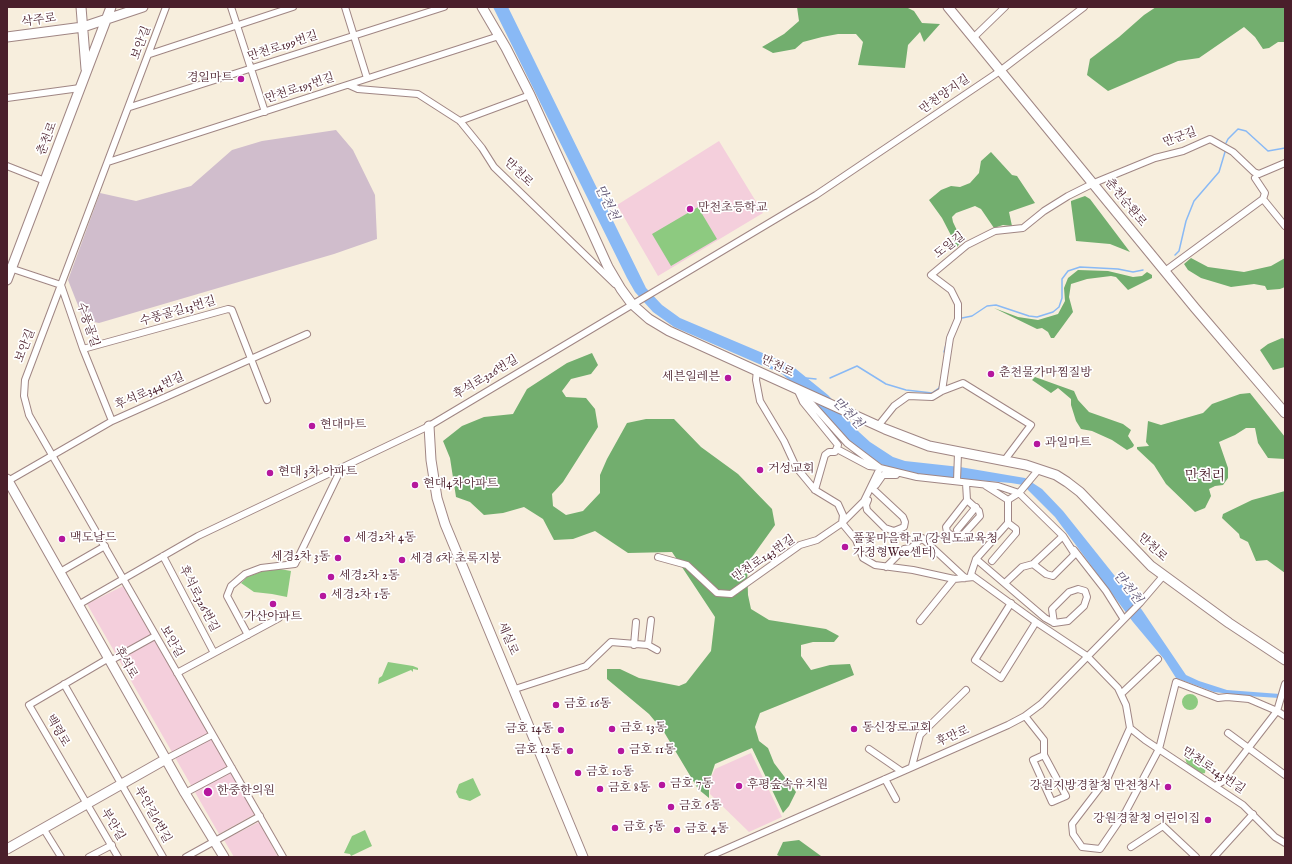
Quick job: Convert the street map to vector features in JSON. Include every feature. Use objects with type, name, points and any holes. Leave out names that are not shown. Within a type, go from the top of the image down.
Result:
[{"type":"street","points":[[81,7],[86,72]]},
{"type":"street","name":"춘천로","points":[[7,280],[9,267],[45,181],[111,7]]},
{"type":"street","name":"삭주로","points":[[7,37],[83,27],[144,7]]},
{"type":"street","name":"보안길","points":[[166,7],[150,54],[23,388],[29,415],[283,857]]},
{"type":"street","points":[[231,7],[265,112]]},
{"type":"street","points":[[150,54],[293,7]]},
{"type":"street","points":[[345,7],[367,78]]},
{"type":"street","name":"만천로199번길","points":[[130,107],[444,7]]},
{"type":"street","name":"만천로","points":[[482,7],[530,95],[608,267],[620,289]]},
{"type":"street","name":"춘천순환로","points":[[948,7],[1285,413]]},
{"type":"street","points":[[973,38],[1005,7]]},
{"type":"street","name":"만천양지길","points":[[666,284],[816,195],[1000,71],[1084,7]]},
{"type":"street","name":"만천로195번길","points":[[108,162],[499,36]]},
{"type":"street","name":"만천로","points":[[349,85],[358,89],[418,94],[460,122],[482,148],[494,167],[635,302],[649,319],[670,331],[757,370],[848,414],[929,446],[958,457],[1004,461],[1048,471],[1067,482],[1080,492],[1151,566],[1229,623],[1285,660]]},
{"type":"street","points":[[7,98],[80,88]]},
{"type":"street","points":[[460,122],[530,95]]},
{"type":"street","name":"만군길","points":[[1142,163],[1183,151],[1210,139],[1233,152],[1254,172],[1259,174],[1285,163]]},
{"type":"street","name":"도일길","points":[[942,391],[950,338],[958,319],[958,304],[951,290],[931,275],[967,245],[995,231],[1023,228],[1044,211],[1068,196],[1094,183],[1142,163]]},
{"type":"street","points":[[7,166],[45,181]]},
{"type":"street","points":[[1166,271],[1263,200],[1264,193],[1255,178]]},
{"type":"street","points":[[1263,200],[1285,226]]},
{"type":"street","points":[[9,267],[61,285]]},
{"type":"street","name":"후석로326번길","points":[[78,605],[198,536],[429,426],[666,284]]},
{"type":"street","name":"수풍골길","points":[[61,285],[83,350],[112,421]]},
{"type":"street","name":"수풍골길13번길","points":[[83,350],[228,309],[232,310],[267,400]]},
{"type":"street","name":"후석로344번길","points":[[7,480],[53,456],[112,421],[307,334]]},
{"type":"street","points":[[757,370],[756,380],[760,401],[784,442],[796,467],[815,490],[838,504],[843,515],[842,523],[856,540],[864,558],[875,566],[913,570],[954,579],[974,577]]},
{"type":"street","points":[[878,426],[894,406],[908,396],[932,397],[942,391],[963,383],[1031,425],[1004,461]]},
{"type":"street","points":[[800,392],[803,402],[838,445],[837,449]]},
{"type":"street","points":[[800,392],[847,442],[880,468]]},
{"type":"street","name":"세실로","points":[[429,426],[431,460],[437,498],[441,511],[583,857]]},
{"type":"street","points":[[815,490],[825,456],[837,449]]},
{"type":"street","points":[[837,449],[869,466],[916,477],[956,480],[998,486],[1020,492],[1032,500],[1052,520],[1106,591],[1124,618]]},
{"type":"street","points":[[956,480],[958,457]]},
{"type":"street","points":[[248,635],[227,596],[231,586],[245,574],[261,568],[295,564],[342,468]]},
{"type":"street","name":"만천로143번길","points":[[658,557],[687,565],[717,593],[726,595],[736,592],[800,546],[817,540],[842,523],[864,501],[880,468]]},
{"type":"street","points":[[1008,500],[1020,492],[1039,469]]},
{"type":"street","points":[[874,490],[903,517],[905,524],[904,527],[891,531],[868,512],[866,505],[874,490],[883,475],[980,483],[1008,500]]},
{"type":"street","name":"후석로","points":[[7,480],[185,793],[224,857]]},
{"type":"street","points":[[966,483],[967,500],[947,525],[947,532],[953,537],[962,537],[979,518],[980,512],[967,500]]},
{"type":"street","points":[[1020,492],[1063,536],[1073,549],[1074,554],[1055,575],[1046,574],[1033,564]]},
{"type":"street","points":[[1008,500],[1008,523],[976,559],[971,574],[1036,622],[1087,656],[1118,688],[1126,705],[1130,728],[1108,777],[1072,824],[1073,834],[1082,847],[1100,849],[1126,811],[1159,748],[1176,682],[1218,698],[1227,697],[1249,699],[1285,716]]},
{"type":"street","points":[[957,530],[976,507]]},
{"type":"street","points":[[992,561],[1016,533],[1016,529],[1008,523]]},
{"type":"street","points":[[1005,583],[1022,567],[1033,564],[1063,536]]},
{"type":"street","points":[[886,567],[904,548],[911,548],[922,538],[965,578]]},
{"type":"street","points":[[60,572],[105,546]]},
{"type":"street","name":"후석로326번길","points":[[163,556],[214,653]]},
{"type":"street","points":[[976,559],[1045,618],[1054,623],[1068,621],[1084,606],[1087,597],[1085,591],[1078,589],[1069,592],[1052,609],[1054,623]]},
{"type":"street","name":"후만로","points":[[712,856],[912,766],[1008,725],[1025,716],[1042,704],[1140,603],[1164,575]]},
{"type":"street","points":[[920,621],[954,579]]},
{"type":"street","points":[[1011,603],[975,660],[1001,678],[1036,622]]},
{"type":"street","name":"보안길","points":[[177,673],[279,618]]},
{"type":"street","points":[[648,645],[651,620]]},
{"type":"street","points":[[634,645],[636,622]]},
{"type":"street","name":"백령로","points":[[86,804],[29,705],[109,659],[156,636]]},
{"type":"street","points":[[515,689],[586,666],[611,642],[648,645],[658,650]]},
{"type":"street","points":[[1121,694],[1158,659]]},
{"type":"street","points":[[64,684],[122,784]]},
{"type":"street","points":[[1215,786],[1222,782],[1277,711],[1285,684]]},
{"type":"street","points":[[912,766],[920,735],[966,690]]},
{"type":"street","points":[[1025,716],[1044,740],[1044,755],[1066,796],[1052,802],[1033,760],[1044,755]]},
{"type":"street","name":"만천로143번길","points":[[1130,728],[1243,805],[1254,814],[1275,837],[1285,844]]},
{"type":"street","points":[[1228,732],[1285,775]]},
{"type":"street","points":[[7,849],[166,759],[212,735]]},
{"type":"street","points":[[869,748],[901,771]]},
{"type":"street","points":[[185,793],[232,768]]},
{"type":"street","points":[[885,778],[896,799]]},
{"type":"street","name":"부안길6번길","points":[[122,784],[163,857]]},
{"type":"street","name":"부안길","points":[[86,804],[118,857]]},
{"type":"street","points":[[1214,857],[1254,814]]},
{"type":"street","points":[[186,857],[214,840],[260,816]]},
{"type":"street","points":[[1131,847],[1162,826],[1196,857]]},
{"type":"street","points":[[43,828],[61,857]]},
{"type":"street","points":[[89,857],[112,845]]},
{"type":"shaded area","points":[[336,130],[353,150],[375,195],[377,239],[334,254],[99,323],[83,318],[68,280],[100,193],[136,201],[191,186],[232,150],[262,141]]},
{"type":"shaded area","name":"만천초등학교","points":[[719,141],[763,213],[658,276],[617,205]]},
{"type":"shaded area","points":[[123,586],[255,814],[219,834],[87,604]]},
{"type":"shaded area","name":"후평숲속유치원","points":[[751,753],[782,817],[749,832],[710,794],[711,778],[715,769]]},
{"type":"shaded area","points":[[259,822],[278,857],[234,857],[224,840]]},
{"type":"green space","points":[[797,7],[906,7],[914,11],[922,23],[940,24],[924,42],[920,32],[908,45],[905,68],[858,65],[863,42],[856,34],[838,34],[822,37],[803,42],[795,49],[773,53],[762,47],[784,34],[799,21]]},
{"type":"green space","points":[[1156,7],[1285,7],[1285,42],[1278,42],[1269,48],[1263,49],[1255,37],[1244,27],[1199,58],[1178,61],[1108,91],[1087,75],[1090,59]]},
{"type":"green space","points":[[991,152],[1012,175],[1017,176],[1035,203],[1009,212],[1012,226],[1003,225],[994,228],[981,209],[975,206],[956,213],[952,217],[953,222],[962,241],[957,247],[942,218],[929,200],[941,190],[951,186],[960,187],[970,183],[979,173],[981,161]]},
{"type":"green space","points":[[1085,196],[1090,199],[1130,252],[1110,244],[1076,241],[1071,201]]},
{"type":"green space","points":[[698,207],[717,239],[671,266],[652,234]]},
{"type":"green space","points":[[1191,258],[1208,267],[1244,272],[1271,266],[1285,258],[1285,287],[1267,290],[1265,286],[1254,284],[1231,287],[1201,278],[1188,270],[1184,264]]},
{"type":"green space","points":[[1078,270],[1108,271],[1133,277],[1142,276],[1147,272],[1152,275],[1152,278],[1128,290],[1116,277],[1111,276],[1087,279],[1071,284],[1069,297],[1073,312],[1054,338],[1051,338],[1048,332],[1042,328],[1037,329],[994,308],[1018,317],[1038,320],[1058,314],[1065,301],[1064,288],[1068,278]]},
{"type":"green space","points":[[1282,338],[1285,339],[1285,367],[1273,370],[1260,350],[1268,344]]},
{"type":"green space","points":[[592,353],[598,365],[591,374],[571,379],[562,391],[566,397],[586,398],[595,409],[598,427],[563,482],[552,494],[553,506],[566,515],[583,511],[600,493],[600,475],[627,423],[646,419],[674,419],[701,447],[738,474],[772,509],[775,525],[747,564],[748,595],[751,609],[769,620],[826,629],[839,636],[834,642],[813,642],[801,645],[801,656],[811,670],[830,665],[850,664],[854,675],[760,713],[755,727],[759,741],[768,748],[774,763],[796,792],[789,806],[783,813],[752,748],[715,764],[709,782],[709,798],[698,789],[664,732],[649,714],[607,679],[607,669],[620,669],[639,678],[679,686],[686,683],[711,651],[715,617],[672,552],[628,553],[595,531],[573,539],[554,540],[543,519],[524,507],[503,513],[484,515],[470,502],[456,497],[450,458],[443,441],[462,426],[484,417],[513,414],[527,389],[567,363]]},
{"type":"green space","points":[[1035,377],[1074,391],[1078,400],[1089,412],[1123,424],[1131,430],[1128,436],[1134,445],[1133,447],[1127,450],[1112,440],[1092,431],[1081,429],[1076,421],[1071,405],[1071,399],[1058,388],[1051,393],[1032,380]]},
{"type":"green space","points":[[1250,393],[1285,437],[1285,459],[1268,458],[1258,443],[1255,428],[1246,428],[1219,442],[1228,468],[1228,478],[1223,485],[1215,486],[1209,489],[1211,496],[1205,508],[1195,512],[1166,484],[1154,465],[1137,449],[1137,447],[1149,446],[1146,442],[1148,421],[1161,425],[1203,413],[1212,404],[1240,394]]},
{"type":"green space","points":[[1285,491],[1285,573],[1267,560],[1256,561],[1248,542],[1240,538],[1239,534],[1222,518],[1223,514],[1252,500]]},
{"type":"green space","points":[[280,569],[291,571],[287,597],[254,592],[241,583],[247,577],[263,571]]},
{"type":"green space","points":[[388,662],[413,666],[418,668],[418,670],[413,669],[413,672],[411,670],[378,684],[379,678],[382,676]]},
{"type":"green space","points":[[1190,694],[1196,696],[1198,702],[1196,708],[1190,710],[1184,708],[1182,702],[1184,696]]},
{"type":"green space","points":[[1188,753],[1192,753],[1206,765],[1205,773],[1201,774],[1187,764],[1185,758]]},
{"type":"green space","points":[[473,778],[481,795],[470,801],[459,798],[456,792],[459,784]]},
{"type":"green space","points":[[365,830],[372,846],[351,856],[350,854],[344,853],[352,836]]},
{"type":"green space","points":[[799,840],[822,857],[781,857],[777,855],[783,842]]},
{"type":"water","points":[[493,7],[508,7],[646,288],[662,305],[680,318],[791,365],[828,395],[845,413],[850,422],[870,442],[893,457],[905,461],[960,467],[1025,478],[1042,489],[1063,511],[1142,610],[1186,675],[1227,690],[1280,694],[1285,697],[1285,702],[1279,698],[1214,692],[1176,678],[1164,659],[1133,622],[1055,517],[1023,485],[917,475],[898,471],[881,464],[848,441],[826,417],[818,405],[782,374],[674,327],[653,312],[635,292],[627,278]]},
{"type":"waterway","points":[[1226,143],[1238,129],[1246,131],[1268,151],[1285,148]]},
{"type":"waterway","points":[[1175,255],[1179,251],[1186,221],[1194,201],[1219,172],[1225,152]]},
{"type":"waterway","points":[[962,318],[972,316],[987,306],[996,305],[1029,316],[1037,317],[1053,312],[1059,307],[1062,298],[1062,279],[1068,271],[1080,267],[1118,269],[1133,272],[1143,270]]},
{"type":"waterway","points":[[948,335],[953,324]]},
{"type":"waterway","points":[[944,352],[947,341]]},
{"type":"waterway","points":[[830,378],[857,366],[886,384],[906,390],[932,393],[939,388],[940,385]]},
{"type":"waterway","points":[[806,378],[816,379]]},
{"type":"place","name":"경일마트","points":[[241,79]]},
{"type":"place","name":"만천초등학교","points":[[690,209]]},
{"type":"place","name":"춘천물가마찜질방","points":[[991,374]]},
{"type":"place","name":"세븐일레븐","points":[[728,378]]},
{"type":"place","name":"현대마트","points":[[312,426]]},
{"type":"place","name":"과일마트","points":[[1037,444]]},
{"type":"place","name":"거성교회","points":[[760,470]]},
{"type":"place","name":"현대 3차 아파트","points":[[270,473]]},
{"type":"place","name":"현대4차아파트","points":[[415,485]]},
{"type":"place","name":"맥도날드","points":[[62,539]]},
{"type":"place","name":"세경2차 4동","points":[[347,539]]},
{"type":"place","name":"풀꽃마을학교 (강원도교육청 가정형Wee센터)","points":[[845,547]]},
{"type":"place","name":"세경2차 3동","points":[[338,558]]},
{"type":"place","name":"세경 6차 초록지붕","points":[[402,560]]},
{"type":"place","name":"세경2차 2동","points":[[331,577]]},
{"type":"place","name":"세경2차 1동","points":[[323,596]]},
{"type":"place","name":"가산아파트","points":[[273,604]]},
{"type":"place","name":"금호 16동","points":[[556,705]]},
{"type":"place","name":"금호 13동","points":[[612,729]]},
{"type":"place","name":"동신장로교회","points":[[854,729]]},
{"type":"place","name":"금호 14동","points":[[561,730]]},
{"type":"place","name":"금호 12동","points":[[570,751]]},
{"type":"place","name":"금호 11동","points":[[621,751]]},
{"type":"place","name":"금호 10동","points":[[578,773]]},
{"type":"place","name":"금호 7동","points":[[662,785]]},
{"type":"place","name":"후평숲속유치원","points":[[739,786]]},
{"type":"place","name":"강원지방경찰청 만천청사","points":[[1168,787]]},
{"type":"place","name":"금호 8동","points":[[600,789]]},
{"type":"place","name":"한중한의원","points":[[208,792]]},
{"type":"place","name":"금호 6동","points":[[671,807]]},
{"type":"place","name":"강원경찰청 어린이집","points":[[1208,820]]},
{"type":"place","name":"금호 5동","points":[[615,828]]},
{"type":"place","name":"금호 4동","points":[[677,830]]},
{"type":"district","name":"만천리","points":[[1205,477]]},
{"type":"water label","name":"만천천","points":[[606,203]]},
{"type":"water label","name":"만천천","points":[[847,414]]},
{"type":"water label","name":"만천천","points":[[1127,588]]}]
